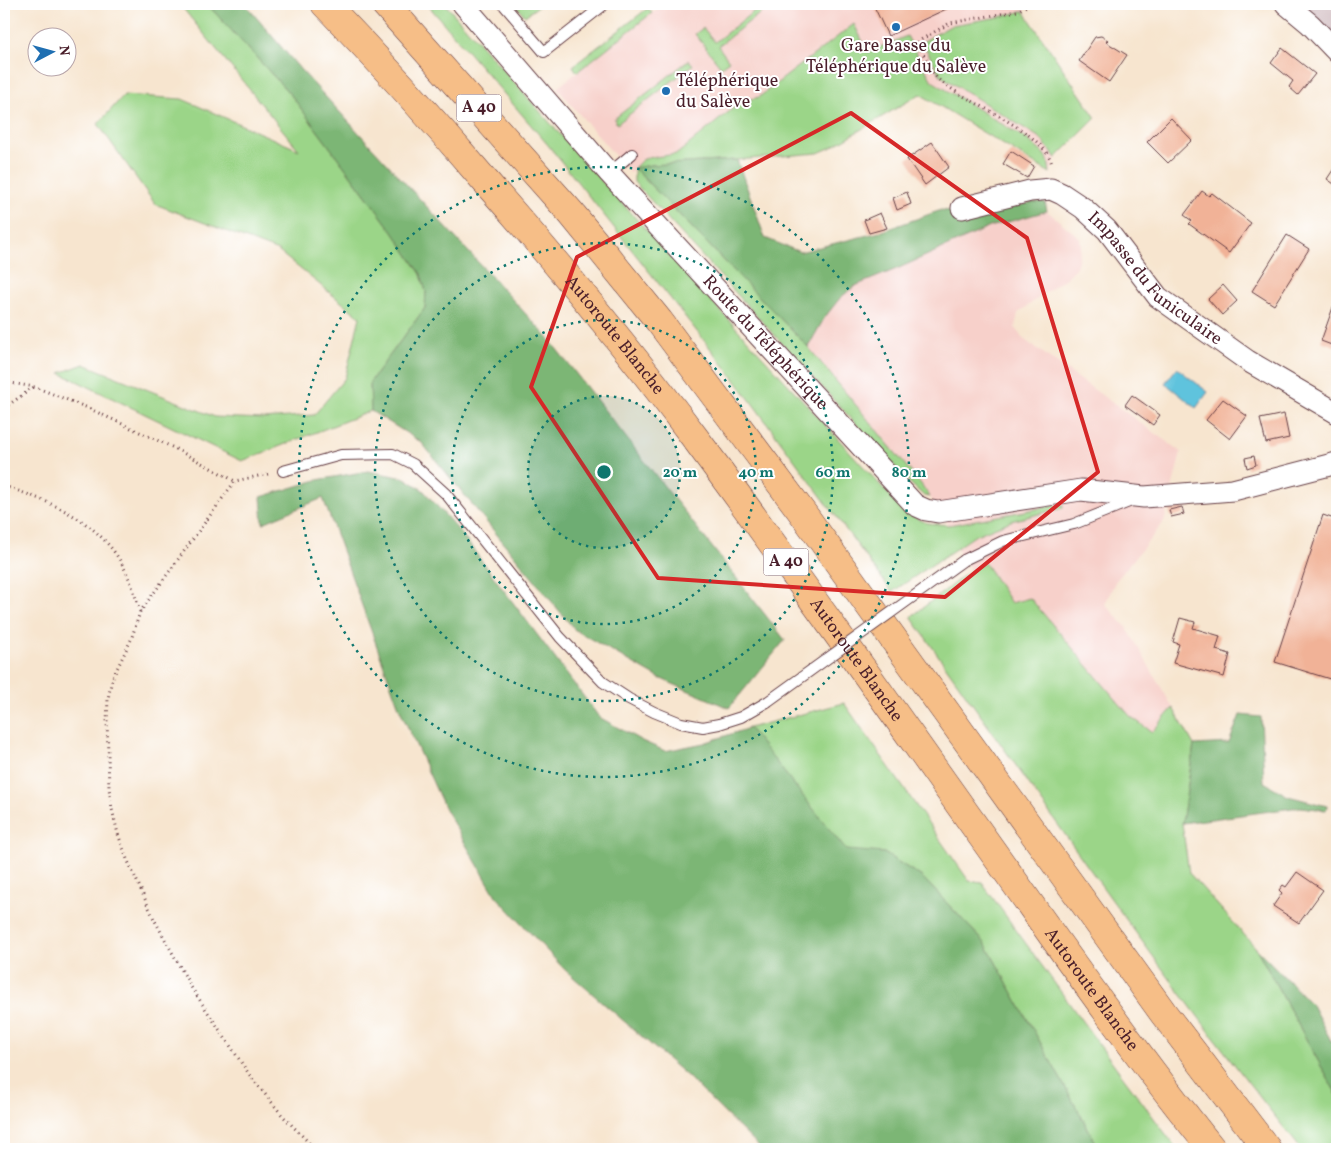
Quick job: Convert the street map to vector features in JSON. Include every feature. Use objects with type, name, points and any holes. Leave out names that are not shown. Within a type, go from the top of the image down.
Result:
[{"type":"highway","name":"Autoroute Blanche","points":[[325,4],[459,151],[550,255],[633,357],[768,536],[1059,945],[1183,1113],[1212,1149]]},
{"type":"highway","name":"A 40","points":[[385,4],[571,213],[658,321],[804,515],[1164,1014],[1267,1149]]},
{"type":"street","name":"Route du Téléphérique","points":[[463,4],[609,173],[915,505],[926,510],[938,512],[1081,490],[1144,497],[1233,490],[1337,463]]},
{"type":"street","points":[[1286,4],[1310,24],[1337,52]]},
{"type":"street","points":[[962,208],[1030,191],[1051,189]]},
{"type":"street","name":"Impasse du Funiculaire","points":[[1051,189],[1062,194],[1098,220],[1158,297],[1248,361],[1337,413]]},
{"type":"lane","points":[[503,4],[544,52],[605,4]]},
{"type":"lane","points":[[609,173],[632,154]]},
{"type":"lane","points":[[284,471],[341,455],[393,454],[413,464],[446,494],[560,637],[603,682],[654,712],[681,723],[703,727],[741,717],[767,702],[964,560],[1003,541],[1074,524],[1144,497]]},
{"type":"path","points":[[1030,4],[1017,11],[950,23],[917,42],[937,78],[1042,146],[1051,158],[1053,175],[1051,189]]},
{"type":"path","points":[[4,382],[35,387],[88,408],[174,448],[235,480],[284,471]]},
{"type":"path","points":[[4,408],[35,387]]},
{"type":"path","points":[[235,480],[140,612],[132,640],[112,680],[108,699],[107,758],[112,809],[127,859],[154,919],[191,987],[256,1084],[282,1115],[315,1149]]},
{"type":"path","points":[[4,486],[63,508],[99,535],[110,546],[126,571],[140,612]]},
{"type":"highlighted area","points":[[851,113],[1027,238],[1098,472],[945,597],[658,578],[531,387],[577,257]]},
{"type":"shaded area","points":[[664,4],[1031,4],[1024,11],[1096,118],[1056,158],[1050,173],[920,94],[832,147],[818,153],[651,165],[634,168],[630,173],[557,88]]},
{"type":"shaded area","points":[[1300,4],[1337,4],[1337,39]]},
{"type":"shaded area","points":[[1047,211],[1080,238],[1081,245],[1078,261],[1075,269],[1067,277],[1018,313],[1015,327],[1022,338],[1181,452],[1164,522],[1115,582],[1105,604],[1127,628],[1173,708],[1152,732],[1130,716],[1011,603],[985,563],[971,570],[957,549],[976,535],[1011,521],[1063,508],[1063,504],[949,525],[921,484],[808,347],[825,317],[840,298],[855,286],[991,227]]},
{"type":"green space","points":[[183,4],[207,4],[291,95],[393,232],[421,274],[426,292],[425,308],[370,382],[371,411],[242,461],[60,373],[84,364],[215,417],[264,419],[314,415],[345,378],[360,317],[278,251],[155,204],[98,124],[124,95],[182,99],[299,150],[181,6]]},
{"type":"green space","points":[[207,4],[245,4],[300,69],[548,338],[785,640],[729,708],[659,678],[575,630],[421,442],[371,411],[370,382],[425,308],[426,292],[421,274],[393,232],[291,95]]},
{"type":"green space","points":[[427,4],[445,4],[597,176],[906,513],[927,523],[949,525],[1063,504],[1063,508],[1011,521],[976,535],[892,592],[730,373],[548,145]]},
{"type":"green space","points":[[515,4],[541,4],[525,16]]},
{"type":"green space","points":[[763,4],[772,4],[718,46],[729,61],[721,67],[695,34],[703,28],[715,42]]},
{"type":"green space","points":[[648,8],[652,13],[577,72],[573,66]]},
{"type":"green space","points":[[1024,11],[1096,118],[1056,158],[1040,138],[941,76],[922,42],[952,25]]},
{"type":"green space","points":[[854,24],[868,52],[907,36],[932,81],[1028,140],[1048,160],[1050,173],[920,94],[832,147],[818,153],[651,165],[635,169],[808,347],[930,497],[924,496],[911,484],[634,182],[634,168],[642,160],[677,154],[742,101],[759,97]]},
{"type":"green space","points":[[689,60],[693,65],[617,124],[614,119]]},
{"type":"green space","points":[[737,160],[765,238],[800,252],[880,232],[941,210],[984,215],[1033,202],[1045,202],[1047,211],[990,227],[855,286],[840,298],[825,317],[808,347],[634,168],[651,165]]},
{"type":"green space","points":[[368,471],[405,478],[423,490],[460,532],[599,717],[642,741],[665,751],[704,743],[749,728],[846,850],[884,853],[922,877],[985,943],[1095,1141],[1096,1149],[761,1149],[687,1076],[564,969],[496,896],[445,809],[400,710],[323,498],[263,523],[261,497],[317,480]]},
{"type":"green space","points":[[985,563],[1011,603],[1030,598],[1130,716],[1152,732],[1173,708],[1194,745],[1182,823],[1189,873],[1256,948],[1337,1095],[1337,1149],[1301,1149],[1150,953],[911,617],[971,570]]},
{"type":"green space","points":[[844,703],[969,881],[982,883],[1177,1149],[1096,1149],[1095,1141],[985,943],[922,877],[884,853],[846,851],[749,728]]},
{"type":"green space","points":[[1240,715],[1261,717],[1264,782],[1288,796],[1327,806],[1326,810],[1300,807],[1182,823],[1194,745],[1229,743]]},
{"type":"green space","points":[[1256,948],[1312,1005],[1337,1052],[1337,1095]]},
{"type":"water","points":[[1177,368],[1208,392],[1196,408],[1165,383]]},
{"type":"building","name":"Gare Basse du Téléphérique du Salève","points":[[873,4],[957,4],[888,36]]},
{"type":"building","points":[[1101,36],[1108,40],[1106,42],[1127,55],[1109,82],[1079,61],[1095,37]]},
{"type":"building","points":[[1282,48],[1315,74],[1298,95],[1289,87],[1293,81],[1271,63]]},
{"type":"building","points":[[1171,118],[1192,140],[1168,163],[1147,142]]},
{"type":"building","points":[[932,142],[949,167],[925,185],[907,159]]},
{"type":"building","points":[[1011,151],[1034,166],[1027,178],[1003,164]]},
{"type":"building","points":[[1335,167],[1337,168],[1337,186],[1327,179]]},
{"type":"building","points":[[1202,191],[1209,196],[1212,193],[1251,223],[1229,253],[1189,224],[1192,221],[1184,215]]},
{"type":"building","points":[[907,192],[911,204],[897,210],[893,198]]},
{"type":"building","points":[[880,213],[887,228],[869,233],[864,220]]},
{"type":"building","points":[[1287,235],[1309,249],[1274,305],[1252,291]]},
{"type":"building","points":[[1223,285],[1237,301],[1222,315],[1208,299]]},
{"type":"building","points":[[1337,296],[1337,347],[1321,341]]},
{"type":"building","points":[[1132,395],[1160,415],[1153,425],[1125,405]]},
{"type":"building","points":[[1223,399],[1247,416],[1230,439],[1206,420]]},
{"type":"building","points":[[1284,414],[1289,438],[1266,443],[1260,419]]},
{"type":"building","points":[[1254,456],[1256,465],[1247,468],[1245,458]]},
{"type":"building","points":[[1182,507],[1184,514],[1171,517],[1169,510]]},
{"type":"building","points":[[1323,515],[1337,520],[1337,656],[1330,679],[1275,662]]},
{"type":"building","points":[[1180,618],[1195,622],[1193,628],[1220,636],[1216,650],[1230,654],[1224,677],[1173,663],[1179,644],[1173,642]]},
{"type":"building","points":[[1297,872],[1323,890],[1299,923],[1273,906],[1282,893],[1279,890],[1283,885],[1286,887]]},
{"type":"railway","points":[[1332,4],[1337,9]]},
{"type":"place","name":"Gare Basse du Téléphérique du Salève","points":[[896,27]]},
{"type":"place","name":"Téléphérique du Salève","points":[[666,91]]}]
